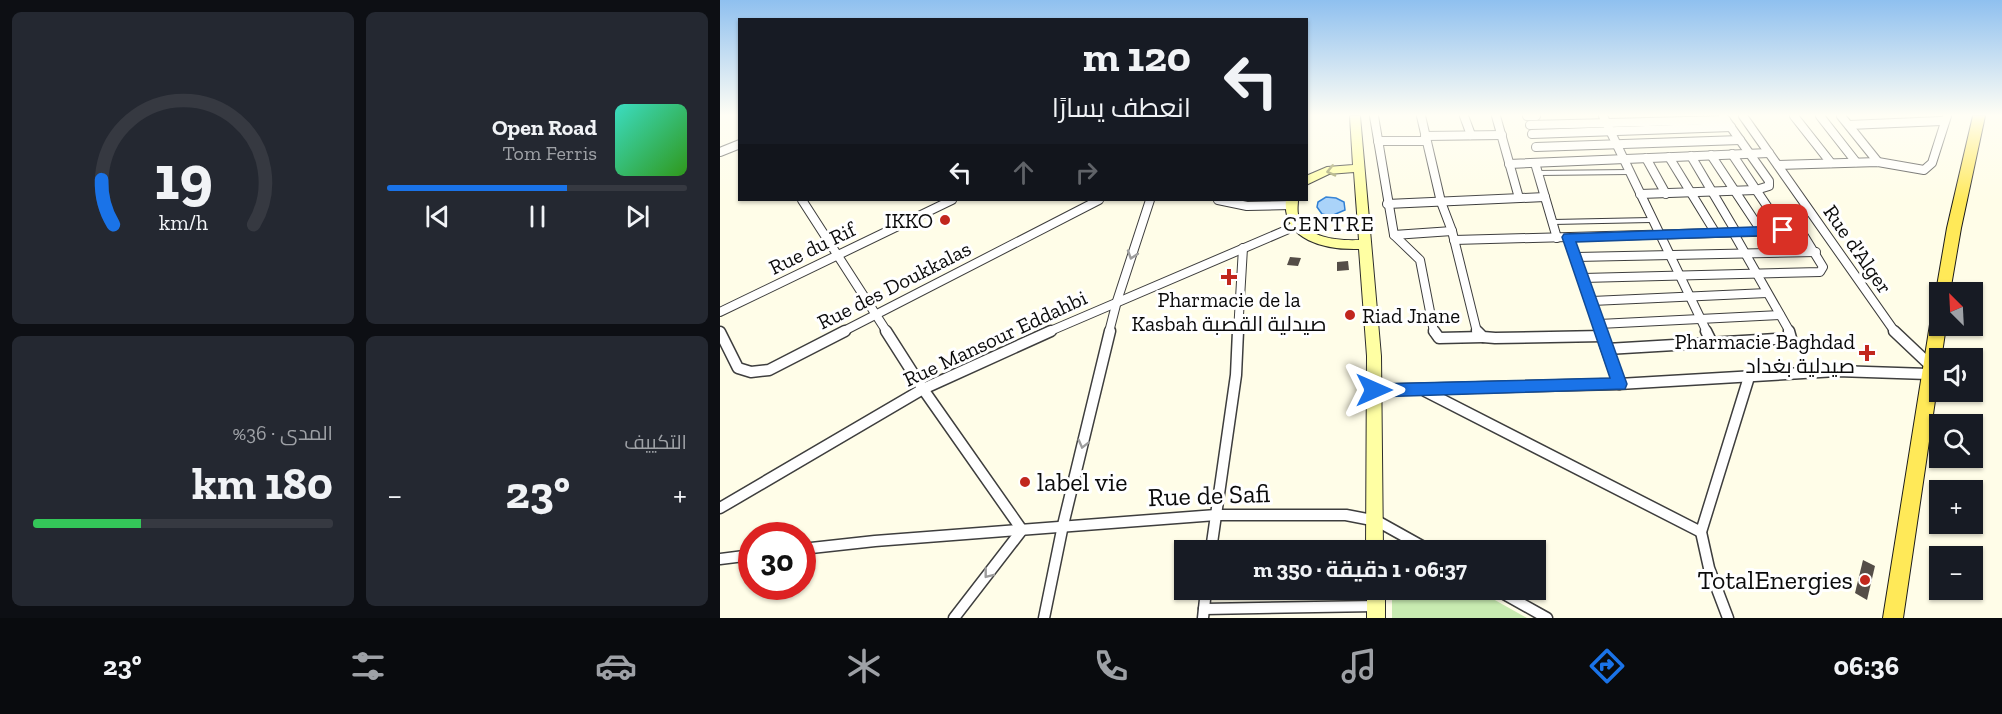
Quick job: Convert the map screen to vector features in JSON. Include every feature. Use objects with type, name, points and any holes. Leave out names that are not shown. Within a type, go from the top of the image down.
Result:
[{"type":"main road","points":[[1945,282],[1973,145]]},
{"type":"main road","points":[[1893,618],[1929,379]]},
{"type":"street","points":[[720,152],[738,145]]},
{"type":"street","points":[[1357,145],[1374,356],[1376,540]]},
{"type":"street","points":[[1379,145],[1394,234],[1399,242],[1420,260],[1433,329],[1437,337],[1603,336]]},
{"type":"street","points":[[1428,145],[1441,202],[1453,236],[1472,318],[1477,332],[1483,337]]},
{"type":"street","points":[[1504,145],[1519,198]]},
{"type":"street","points":[[1557,238],[1538,173],[1536,147],[1594,145]]},
{"type":"street","points":[[1617,145],[1651,220],[1712,343]]},
{"type":"street","points":[[1607,349],[1790,339],[1791,334],[1712,192],[1680,145]]},
{"type":"street","points":[[1640,194],[1767,188],[1770,184],[1744,145]]},
{"type":"street","name":"Rue d'Alger","points":[[1763,145],[1884,317],[1929,369]]},
{"type":"street","points":[[1817,145],[1831,163]]},
{"type":"street","points":[[1843,145],[1856,162]]},
{"type":"street","points":[[1865,145],[1878,162]]},
{"type":"street","points":[[1778,165],[1878,162],[1920,170],[1927,169],[1932,163],[1936,145]]},
{"type":"street","points":[[1509,164],[1769,153]]},
{"type":"street","points":[[1732,154],[1783,230]]},
{"type":"street","points":[[1711,155],[1762,232]]},
{"type":"street","points":[[1669,157],[1715,232]]},
{"type":"street","points":[[1646,158],[1666,194]]},
{"type":"street","points":[[1308,180],[1328,171],[1359,168]]},
{"type":"street","points":[[1387,204],[1545,197]]},
{"type":"street","points":[[803,201],[923,389],[1022,530],[954,618]]},
{"type":"street","name":"Rue du Rif","points":[[720,312],[945,201]]},
{"type":"street","name":"Rue des Doukkalas","points":[[720,332],[738,368],[760,371],[779,366],[1097,201]]},
{"type":"street","points":[[1044,618],[1063,525],[1117,301],[1150,201]]},
{"type":"street","points":[[1223,201],[1247,206],[1292,202],[1292,216],[1298,225],[1321,241],[1342,245],[1364,244]]},
{"type":"street","name":"Rue Mansour Eddahbi","points":[[720,508],[923,389],[1117,301],[1298,225]]},
{"type":"street","points":[[1394,234],[1557,238],[1783,230],[1802,234],[1823,265],[1820,272],[1583,278]]},
{"type":"street","points":[[1569,237],[1619,384]]},
{"type":"street","points":[[1212,540],[1236,375],[1243,248]]},
{"type":"street","points":[[1576,257],[1816,252]]},
{"type":"street","points":[[1592,301],[1767,293]]},
{"type":"street","points":[[1599,324],[1780,315]]},
{"type":"street","points":[[1374,390],[1619,384],[1837,371],[1929,370]]},
{"type":"street","points":[[1728,618],[1709,568],[1701,532],[1749,377]]},
{"type":"street","points":[[1425,390],[1701,532]]},
{"type":"street","name":"Rue de Safi","points":[[816,547],[1063,525],[1216,515],[1346,515],[1377,520],[1412,540]]},
{"type":"street","points":[[720,559],[738,557]]},
{"type":"street","points":[[1515,600],[1547,618]]},
{"type":"street","points":[[1203,613],[1376,605]]},
{"type":"lane","points":[[1538,173],[1629,172]]},
{"type":"lane","points":[[1553,222],[1651,220]]},
{"type":"green space","points":[[1392,600],[1495,600],[1527,618],[1392,618]]},
{"type":"water","points":[[1326,197],[1344,202],[1345,210],[1331,216],[1322,214],[1317,207],[1318,202]]},
{"type":"building","points":[[1290,257],[1301,258],[1298,266],[1287,265]]},
{"type":"building","points":[[1348,261],[1349,270],[1337,271],[1337,262]]},
{"type":"building","name":"TotalEnergies","points":[[1863,560],[1875,566],[1867,600],[1855,593]]},
{"type":"place","name":"IKKO","points":[[945,220]]},
{"type":"place","name":"Pharmacie de la Kasbah صيدلية القصبة","points":[[1229,277]]},
{"type":"place","name":"Riad Jnane","points":[[1350,315]]},
{"type":"place","name":"Pharmacie Baghdad صيدلية بغداد","points":[[1867,353]]},
{"type":"place","name":"label vie","points":[[1025,482]]},
{"type":"place","name":"TotalEnergies","points":[[1865,580]]},
{"type":"district","name":"CENTRE","points":[[1329,223]]},
{"type":"route","points":[[1374,390],[1619,384],[1569,237],[1783,230]]}]
